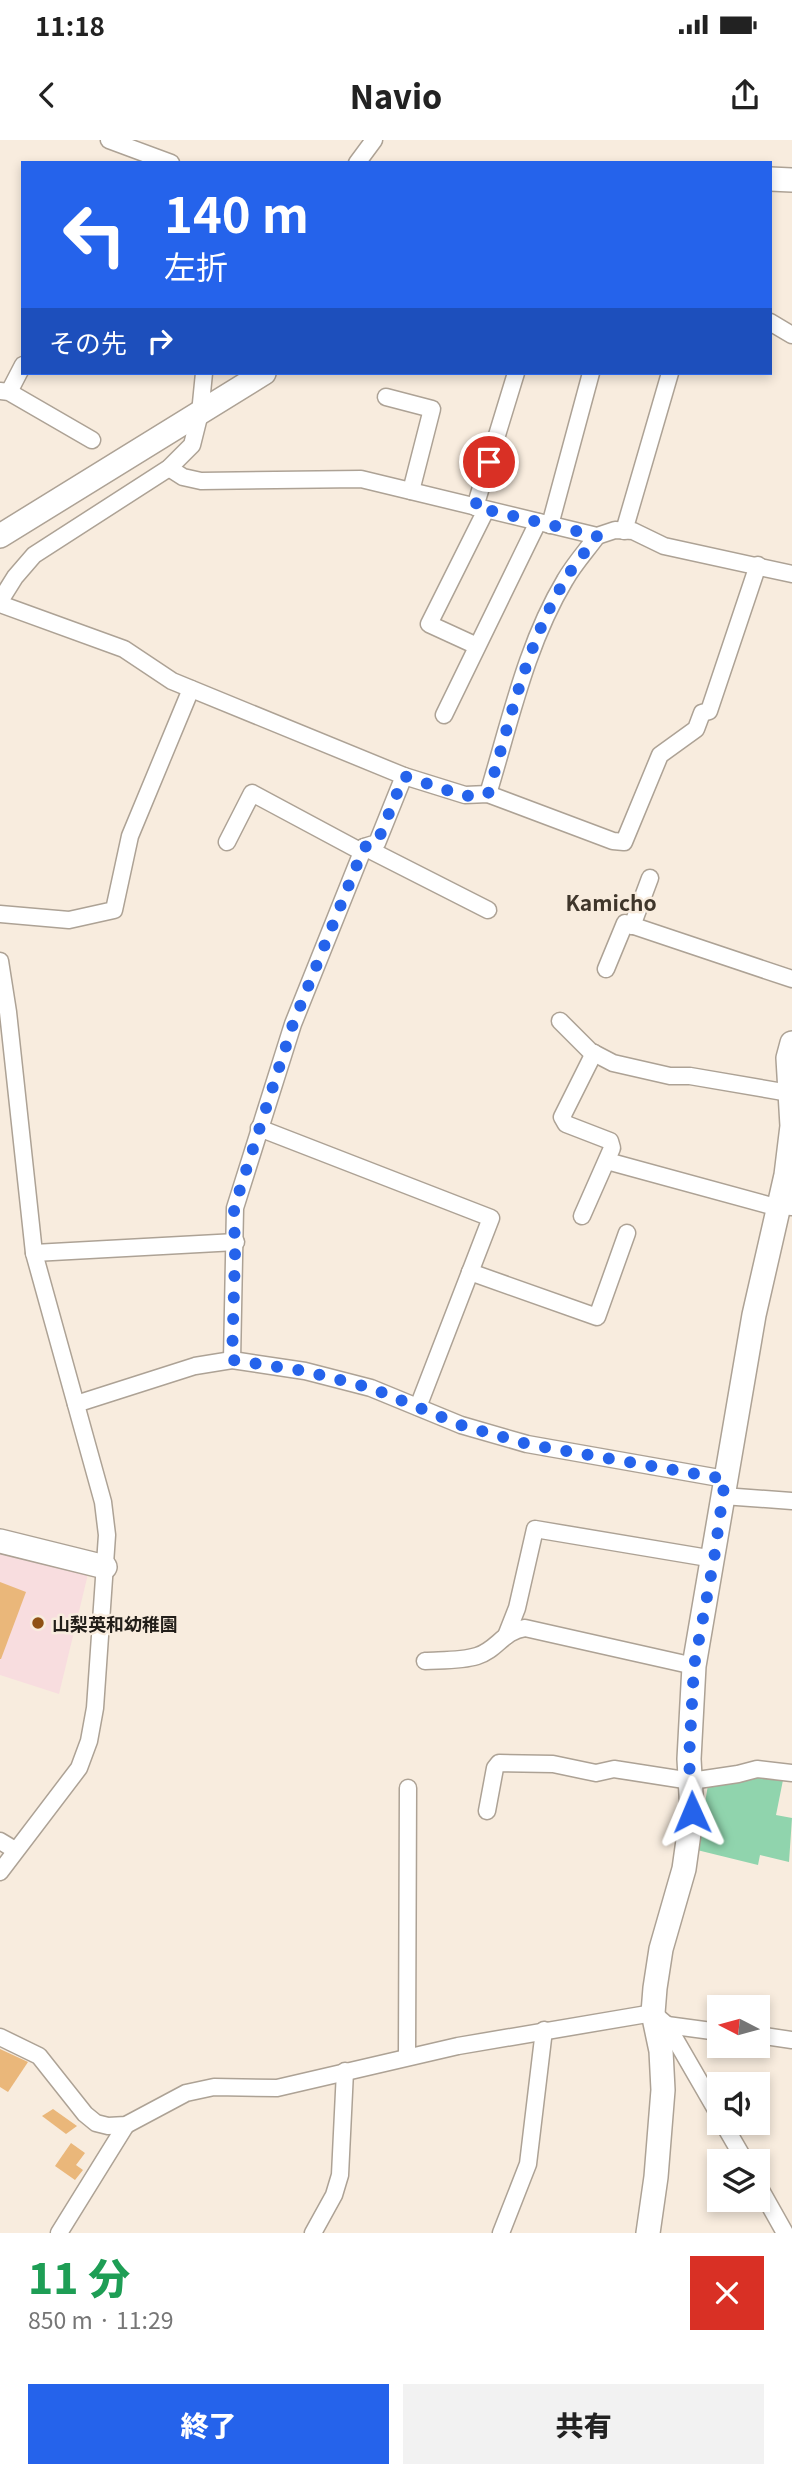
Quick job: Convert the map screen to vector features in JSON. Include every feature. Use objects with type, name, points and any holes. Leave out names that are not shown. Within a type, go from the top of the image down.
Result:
[{"type":"street","points":[[109,140],[166,161]]},
{"type":"street","points":[[358,161],[374,140]]},
{"type":"street","points":[[772,179],[792,180]]},
{"type":"street","points":[[772,323],[792,335]]},
{"type":"street","points":[[21,368],[4,391],[92,440]]},
{"type":"street","points":[[204,375],[200,413],[192,445],[169,468],[34,555],[15,577],[0,603],[124,649],[172,681],[404,776],[465,796],[488,794],[613,841],[624,842],[660,755],[696,729],[702,713],[709,711],[758,565]]},
{"type":"street","points":[[0,536],[261,375]]},
{"type":"street","points":[[477,646],[429,624],[481,508],[515,375]]},
{"type":"street","points":[[443,715],[544,523],[590,375]]},
{"type":"street","points":[[624,531],[669,375]]},
{"type":"street","points":[[386,397],[432,409],[411,491]]},
{"type":"street","points":[[169,468],[183,477],[201,481],[361,480],[597,536],[615,530],[633,531],[664,547],[792,574]]},
{"type":"street","points":[[488,794],[527,666],[546,618],[565,579],[597,536]]},
{"type":"street","points":[[0,914],[69,920],[114,910],[130,836],[191,689]]},
{"type":"street","points":[[232,1360],[236,1242],[234,1208],[293,1024],[363,849],[377,843],[404,776]]},
{"type":"street","points":[[227,842],[252,793],[488,910]]},
{"type":"street","points":[[632,926],[650,878]]},
{"type":"street","points":[[606,969],[625,923],[792,979]]},
{"type":"street","points":[[0,961],[34,1253],[103,1502],[107,1535],[95,1708],[89,1741],[79,1768],[0,1872]]},
{"type":"street","points":[[560,1021],[594,1053],[614,1063],[670,1076],[690,1076],[790,1099]]},
{"type":"street","points":[[649,2233],[663,2090],[661,1949],[684,1869],[692,1812],[689,1759],[694,1666],[754,1315],[786,1207],[792,1126],[788,1058],[792,1043]]},
{"type":"street","points":[[582,1216],[612,1148],[610,1141],[566,1124],[562,1117],[594,1053]]},
{"type":"street","points":[[259,1128],[491,1218],[418,1407]]},
{"type":"street","points":[[607,1161],[768,1205],[786,1207]]},
{"type":"street","points":[[470,1272],[597,1317],[627,1233]]},
{"type":"street","points":[[34,1253],[236,1242]]},
{"type":"street","points":[[76,1404],[195,1366],[232,1360],[305,1371],[371,1388],[461,1425],[527,1444],[792,1501]]},
{"type":"street","points":[[506,1636],[517,1608],[535,1529],[714,1559]]},
{"type":"street","points":[[0,1541],[105,1567]]},
{"type":"street","points":[[425,1661],[478,1656],[512,1630],[525,1628],[694,1666]]},
{"type":"street","points":[[486,1811],[495,1768],[499,1763],[553,1765],[596,1773],[614,1769],[691,1781],[757,1769],[792,1773]]},
{"type":"street","points":[[407,2056],[408,1788]]},
{"type":"street","points":[[0,1840],[15,1850]]},
{"type":"street","points":[[660,2019],[707,2095]]},
{"type":"street","points":[[0,2036],[39,2056],[85,2114],[96,2123],[108,2126],[126,2125],[186,2093],[214,2087],[277,2088],[407,2056],[544,2030],[660,2019],[707,2029]]},
{"type":"street","points":[[501,2233],[528,2164],[544,2030]]},
{"type":"street","points":[[770,2037],[792,2040]]},
{"type":"street","points":[[313,2233],[334,2195],[340,2175],[345,2071]]},
{"type":"street","points":[[59,2233],[126,2125]]},
{"type":"street","points":[[770,2206],[785,2233]]},
{"type":"shaded area","name":"山梨英和幼稚園","points":[[0,1549],[89,1570],[59,1694],[0,1675]]},
{"type":"green space","points":[[763,1776],[783,1780],[776,1815],[792,1818],[789,1862],[760,1855],[758,1865],[697,1850],[708,1785]]},
{"type":"building","points":[[0,1582],[26,1592],[1,1659],[0,1659]]},
{"type":"building","points":[[0,2049],[28,2062],[8,2092],[0,2087]]},
{"type":"building","points":[[53,2109],[77,2126],[66,2134],[42,2116]]},
{"type":"building","points":[[71,2143],[85,2153],[76,2165],[83,2170],[75,2180],[55,2166]]},
{"type":"place","name":"山梨英和幼稚園","points":[[38,1623]]},
{"type":"district","name":"Kamicho","points":[[611,902]]},
{"type":"route","points":[[489,462],[475,507],[597,536],[565,579],[546,618],[527,666],[488,794],[465,796],[404,776],[377,843],[364,847],[293,1024],[234,1208],[232,1360],[305,1371],[371,1388],[461,1425],[527,1444],[725,1479],[714,1559],[694,1666],[689,1759],[692,1812]]}]
